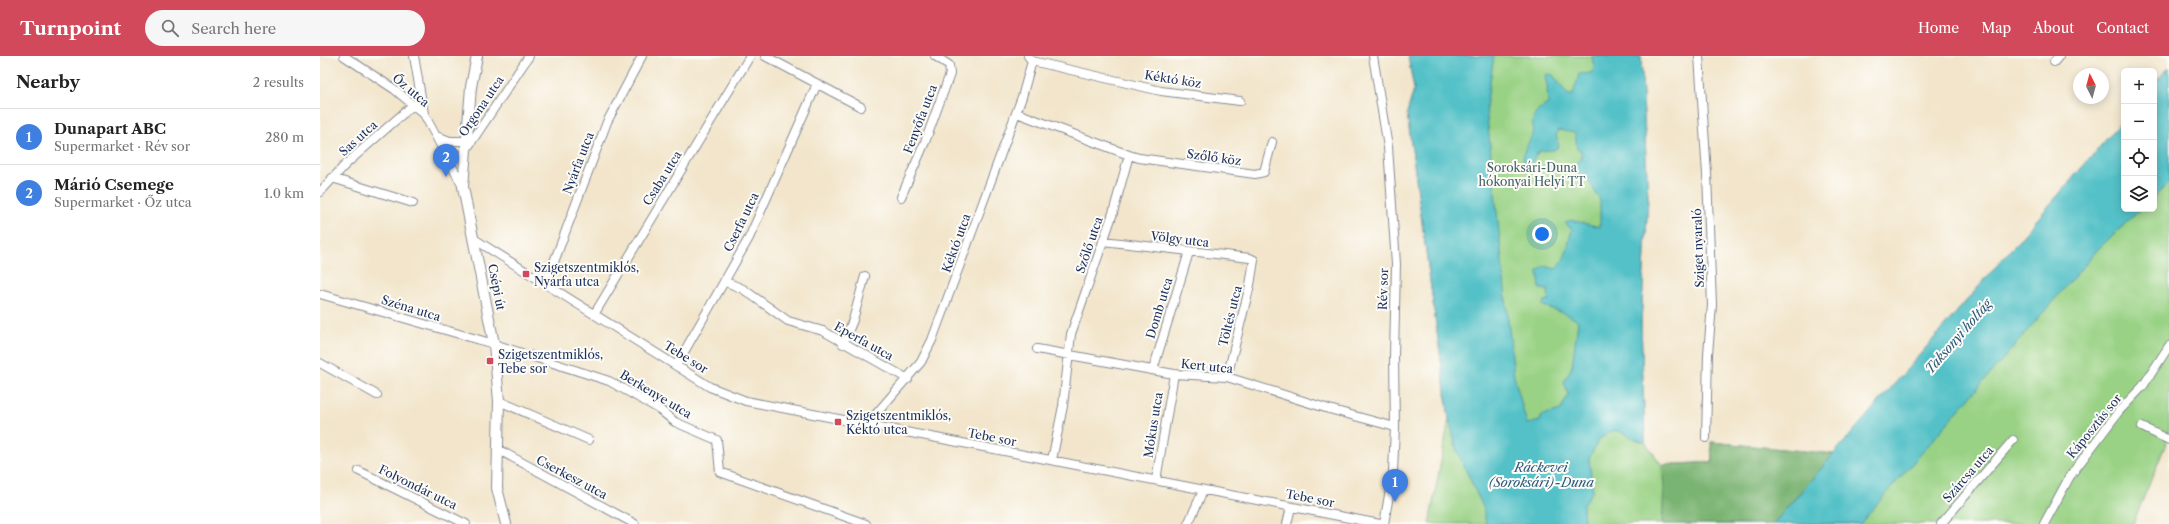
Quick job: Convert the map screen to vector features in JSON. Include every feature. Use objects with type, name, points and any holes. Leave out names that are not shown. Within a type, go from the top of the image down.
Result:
[{"type":"street","name":"Őz utca","points":[[344,56],[394,89],[414,104],[424,114],[463,187]]},
{"type":"street","points":[[414,56],[424,114]]},
{"type":"street","name":"Csépi út","points":[[477,56],[471,87],[465,146],[463,187],[494,344],[499,401],[497,488],[506,524]]},
{"type":"street","name":"Orgona utca","points":[[465,146],[529,56]]},
{"type":"street","name":"Nyárfa utca","points":[[546,283],[607,122],[642,56]]},
{"type":"street","name":"Csaba utca","points":[[595,313],[750,56]]},
{"type":"street","points":[[765,56],[861,107]]},
{"type":"street","name":"Fenyőfa utca","points":[[901,197],[925,142],[950,74],[949,65],[935,56]]},
{"type":"street","name":"Rév sor","points":[[1373,56],[1388,148],[1395,233],[1395,427],[1392,472],[1384,524]]},
{"type":"street","name":"Sziget nyaraló","points":[[1698,56],[1707,174],[1712,305],[1708,354],[1706,438]]},
{"type":"street","name":"Kéktó köz","points":[[1030,59],[1161,91],[1240,101]]},
{"type":"street","name":"Kéktó utca","points":[[870,425],[876,414],[908,379],[921,362],[940,322],[1017,113],[1030,59]]},
{"type":"street","name":"Cserfa utca","points":[[676,366],[758,219],[817,84]]},
{"type":"street","name":"Sas utca","points":[[320,192],[323,184],[332,178],[414,104]]},
{"type":"street","points":[[1017,113],[1129,155]]},
{"type":"street","points":[[436,136],[465,146]]},
{"type":"street","name":"Szőlő köz","points":[[1129,155],[1139,158],[1255,174],[1264,172],[1272,142]]},
{"type":"street","name":"Szőlő utca","points":[[1052,460],[1065,391],[1067,354],[1077,313],[1103,241],[1129,155]]},
{"type":"street","points":[[332,178],[413,203]]},
{"type":"street","name":"Tebe sor","points":[[474,239],[595,313],[710,387],[746,401],[1380,524]]},
{"type":"street","name":"Völgy utca","points":[[1103,241],[1250,258],[1254,260]]},
{"type":"street","name":"Domb utca","points":[[1153,370],[1189,252]]},
{"type":"street","name":"Töltés utca","points":[[1227,377],[1251,279],[1254,260]]},
{"type":"street","points":[[843,344],[853,320],[865,276]]},
{"type":"street","name":"Eperfa utca","points":[[724,281],[742,289],[788,321],[823,331],[843,344],[908,379]]},
{"type":"street","name":"Széna utca","points":[[320,294],[494,344]]},
{"type":"street","name":"Berkenye utca","points":[[494,344],[609,380],[659,409],[675,422],[717,440],[720,472],[866,524]]},
{"type":"street","name":"Káposztás sor","points":[[2044,524],[2070,476],[2119,411],[2143,386],[2169,346]]},
{"type":"street","name":"Kert utca","points":[[1037,349],[1174,374],[1227,377],[1329,410],[1395,427]]},
{"type":"street","points":[[320,363],[377,395]]},
{"type":"street","name":"Mókus utca","points":[[1156,480],[1174,374]]},
{"type":"street","points":[[499,401],[590,440]]},
{"type":"street","points":[[2142,427],[2169,440]]},
{"type":"street","name":"Szárcsa utca","points":[[1941,524],[2013,440]]},
{"type":"street","name":"Cserkesz utca","points":[[499,450],[635,524]]},
{"type":"street","name":"Folyondár utca","points":[[359,471],[466,524]]},
{"type":"street","points":[[1188,524],[1203,490]]},
{"type":"street","points":[[1287,524],[1291,507]]},
{"type":"green space","name":"Soroksári-Duna hókonyai Helyi TT","points":[[1408,56],[1641,56],[1648,198],[1641,323],[1645,442],[1662,465],[1712,462],[1711,442],[1834,454],[2121,122],[2121,212],[2157,212],[2157,81],[2169,67],[2169,436],[2133,524],[1429,524],[1449,419],[1407,113],[1414,89]]},
{"type":"green space","points":[[1711,442],[1834,454],[1773,524],[1662,524],[1664,486],[1662,465],[1712,462]]},
{"type":"water","name":"Ráckevei (Soroksári)-Duna","points":[[1408,56],[1494,56],[1486,107],[1514,376],[1527,424],[1540,421],[1542,415],[1561,410],[1568,394],[1564,382],[1572,367],[1578,321],[1566,314],[1543,306],[1544,301],[1549,300],[1548,290],[1540,289],[1538,271],[1544,266],[1556,269],[1563,260],[1567,251],[1572,230],[1565,223],[1571,220],[1600,227],[1600,200],[1585,175],[1571,176],[1572,164],[1578,163],[1581,158],[1581,151],[1577,148],[1575,133],[1558,130],[1556,135],[1559,146],[1554,150],[1539,151],[1531,164],[1524,162],[1523,155],[1533,133],[1533,121],[1535,114],[1538,110],[1548,104],[1545,77],[1547,74],[1553,75],[1568,95],[1573,95],[1579,74],[1591,73],[1594,69],[1592,56],[1641,56],[1648,198],[1641,323],[1645,442],[1615,430],[1599,439],[1589,459],[1593,491],[1583,505],[1584,524],[1486,524],[1483,507],[1457,451],[1449,419],[1407,113],[1414,89]]},
{"type":"water","points":[[2169,67],[2169,183],[2157,194],[2157,104],[2157,81]]},
{"type":"water","name":"Taksonyi holtág","points":[[2121,122],[2121,212],[2138,212],[2099,248],[1860,524],[1773,524]]},
{"type":"place","name":"Márió Csemege","points":[[446,177]]},
{"type":"place","name":"Szigetszentmiklós, Nyárfa utca","points":[[526,274]]},
{"type":"place","name":"Szigetszentmiklós, Tebe sor","points":[[490,361]]},
{"type":"place","name":"Szigetszentmiklós, Kéktó utca","points":[[838,422]]},
{"type":"place","name":"Dunapart ABC","points":[[1395,502]]}]
